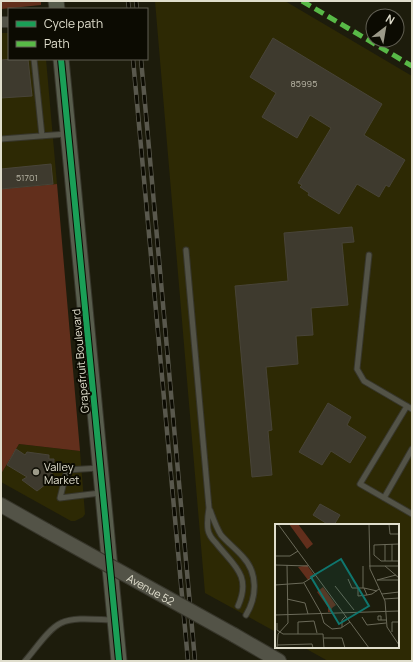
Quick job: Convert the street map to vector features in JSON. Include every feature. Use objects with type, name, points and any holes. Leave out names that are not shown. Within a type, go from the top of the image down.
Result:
[{"type":"main road","name":"Grapefruit Boulevard","points":[[61,60],[119,661]]},
{"type":"main road","name":"Avenue 52","points":[[1,505],[279,661]]},
{"type":"lane","points":[[34,60],[42,136]]},
{"type":"lane","points":[[1,139],[68,134]]},
{"type":"lane","points":[[186,250],[209,508],[208,530],[212,539],[235,565],[243,584],[242,596],[238,606]]},
{"type":"lane","points":[[368,255],[357,369],[364,381],[409,407],[360,484],[412,514]]},
{"type":"lane","points":[[384,498],[412,449]]},
{"type":"lane","points":[[100,468],[67,470],[60,498],[103,492]]},
{"type":"lane","points":[[209,508],[220,533],[244,558],[252,570],[255,584],[253,599],[246,615]]},
{"type":"lane","points":[[235,565],[244,558]]},
{"type":"lane","points":[[25,661],[48,634],[61,623],[73,620],[115,620]]},
{"type":"shaded area","points":[[1,1],[41,1],[41,5],[1,9]]},
{"type":"shaded area","points":[[155,1],[285,1],[412,76],[412,661],[328,661],[305,648],[399,648],[399,524],[275,524],[275,631],[205,593]]},
{"type":"shaded area","points":[[1,33],[8,33],[8,60],[46,60],[57,184],[1,189]]},
{"type":"shaded area","points":[[57,184],[80,451],[19,444],[1,474],[1,189]]},
{"type":"shaded area","points":[[19,444],[80,451],[85,514],[83,517],[75,521],[71,521],[1,482],[1,474]]},
{"type":"building","points":[[273,38],[382,104],[364,135],[405,160],[389,187],[386,185],[379,197],[357,184],[339,214],[308,195],[309,193],[300,187],[302,185],[298,183],[331,128],[310,115],[297,138],[262,117],[276,93],[250,77]]},
{"type":"building","points":[[1,60],[28,60],[32,96],[1,98]]},
{"type":"building","points":[[51,164],[53,184],[1,189],[1,169]]},
{"type":"building","points":[[352,227],[354,242],[342,243],[348,305],[311,308],[313,335],[296,336],[298,364],[266,367],[272,430],[268,431],[272,475],[252,477],[235,286],[288,281],[284,233]]},
{"type":"building","points":[[328,403],[351,417],[347,425],[366,437],[350,463],[331,451],[322,465],[299,452]]},
{"type":"building","name":"Valley Market","points":[[16,449],[25,455],[27,452],[49,455],[49,459],[54,459],[54,470],[46,484],[37,491],[22,480],[27,477],[7,465]]},
{"type":"building","points":[[320,504],[340,515],[335,524],[327,524],[313,515]]},
{"type":"railway","points":[[128,1],[129,8]]},
{"type":"railway","points":[[136,1],[137,8]]},
{"type":"railway","points":[[133,60],[188,661]]},
{"type":"railway","points":[[141,60],[195,661]]},
{"type":"marked path","points":[[302,1],[412,66]]},
{"type":"cycle path","points":[[61,60],[119,661]]},
{"type":"place","name":"Valley Market","points":[[36,472]]}]
